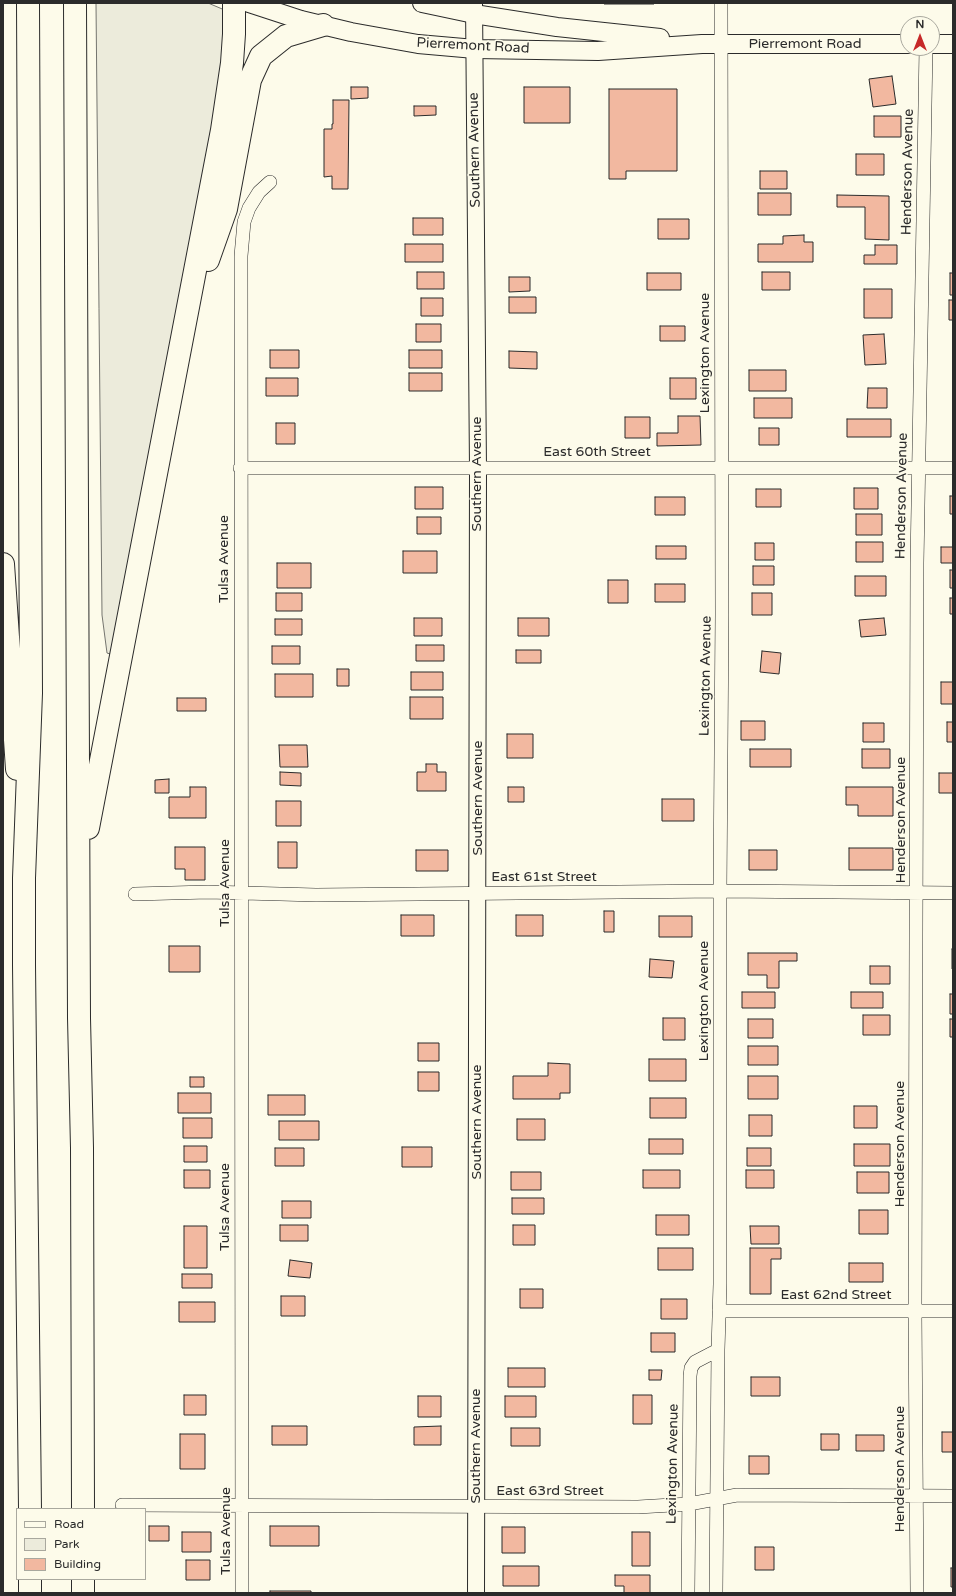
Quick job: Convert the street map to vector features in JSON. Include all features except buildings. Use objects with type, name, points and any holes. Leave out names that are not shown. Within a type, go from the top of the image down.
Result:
[{"type":"highway","points":[[28,3],[31,693],[24,878],[25,1184],[30,1508]]},
{"type":"highway","points":[[75,3],[78,878],[82,1148],[83,1508]]},
{"type":"highway","points":[[78,878],[228,95],[234,34],[234,3]]},
{"type":"highway","points":[[183,327],[226,209],[250,80],[261,56],[286,36],[324,25]]},
{"type":"highway","points":[[3,564],[24,878]]},
{"type":"highway","points":[[30,1580],[30,1593]]},
{"type":"highway","points":[[83,1580],[83,1593]]},
{"type":"main road","name":"Pierremont Road","points":[[249,3],[351,32],[418,44],[474,49],[598,51],[702,44],[900,44]]},
{"type":"main road","name":"Pierremont Road","points":[[422,3],[474,8],[557,27],[702,44]]},
{"type":"main road","points":[[940,44],[953,44]]},
{"type":"street","name":"Lexington Avenue","points":[[716,1593],[719,1311],[722,468],[721,3]]},
{"type":"street","name":"Southern Avenue","points":[[474,8],[478,469],[476,1593]]},
{"type":"street","name":"Henderson Avenue","points":[[917,1593],[915,1496],[915,1311],[918,467],[926,56]]},
{"type":"street","name":"Tulsa Avenue","points":[[242,1593],[241,256],[244,222],[249,208],[259,192],[270,182]]},
{"type":"street","name":"East 60th Street","points":[[240,468],[953,468]]},
{"type":"street","name":"East 61st Street","points":[[135,894],[241,893],[316,895],[720,891],[953,893]]},
{"type":"street","name":"East 62nd Street","points":[[719,1311],[953,1311]]},
{"type":"street","name":"Lexington Avenue","points":[[688,1593],[691,1368],[696,1362],[718,1350]]},
{"type":"street","name":"East 63rd Street","points":[[122,1505],[638,1507],[689,1504],[737,1495],[953,1496]]},
{"type":"green space","points":[[96,3],[208,3],[227,11],[224,66],[113,655],[107,653],[102,615]]}]
